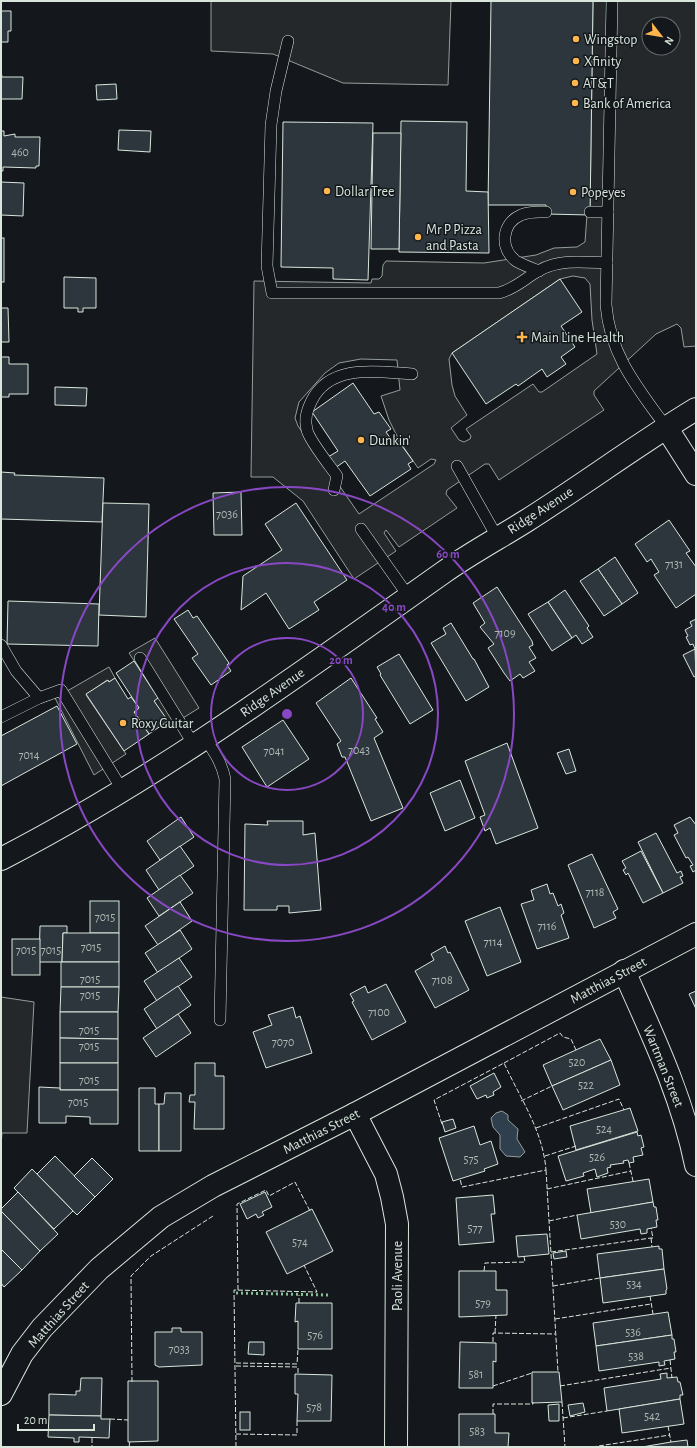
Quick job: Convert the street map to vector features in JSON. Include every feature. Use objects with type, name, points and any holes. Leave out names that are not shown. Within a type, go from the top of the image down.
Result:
[{"type":"street","name":"Ridge Avenue","points":[[1,859],[47,835],[123,791],[200,742],[465,557],[525,521],[666,427],[696,409]]},
{"type":"street","points":[[666,427],[696,474]]},
{"type":"street","name":"Matthias Street","points":[[1,1394],[22,1354],[42,1328],[99,1269],[161,1217],[207,1189],[355,1114],[696,934]]},
{"type":"street","name":"Wartman Street","points":[[624,971],[672,1080],[696,1164]]},
{"type":"street","name":"Paoli Avenue","points":[[355,1114],[386,1174],[397,1224],[396,1447]]},
{"type":"lane","points":[[612,1],[606,305],[611,337],[630,377],[666,427]]},
{"type":"lane","points":[[288,41],[276,91],[271,125],[267,266],[272,293],[499,293],[513,289],[539,271],[553,264],[568,262],[607,263]]},
{"type":"lane","points":[[539,271],[516,260],[508,253],[504,236],[508,226],[520,215],[546,212]]},
{"type":"lane","points":[[590,212],[608,212]]},
{"type":"lane","points":[[334,490],[337,476],[307,432],[306,418],[308,408],[314,397],[322,387],[348,372],[412,374]]},
{"type":"lane","points":[[457,466],[498,537]]},
{"type":"lane","points":[[362,529],[409,597]]},
{"type":"lane","points":[[1,645],[16,671],[39,698]]},
{"type":"lane","points":[[140,658],[200,742],[218,759],[223,768],[225,779],[220,1020]]},
{"type":"lane","points":[[1,717],[39,698],[61,690],[123,791]]},
{"type":"shaded area","points":[[211,1],[451,1],[448,85],[343,83],[273,54],[211,51]]},
{"type":"shaded area","points":[[593,1],[696,1],[696,346],[684,347],[681,328],[677,324],[656,334],[594,391],[594,395],[604,410],[499,480],[489,464],[485,464],[447,490],[446,494],[457,508],[399,547],[386,530],[384,533],[396,551],[354,579],[303,501],[273,477],[251,477],[254,281],[371,283],[372,279],[379,279],[382,276],[383,265],[386,261],[484,263],[536,255],[554,248],[577,247],[585,242],[587,215],[590,212]],"holes":[[[573,276],[585,278],[590,284],[592,320],[597,354],[542,392],[539,392],[533,384],[466,429],[471,436],[470,439],[464,442],[459,440],[451,428],[467,415],[455,396],[452,385],[449,359],[452,353],[560,279]],[[361,359],[397,360],[400,390],[381,396],[389,420],[400,442],[418,468],[431,459],[436,460],[434,464],[359,514],[298,426],[295,418],[299,402],[325,373],[339,363]]]},
{"type":"shaded area","points":[[155,638],[199,708],[170,726],[154,701],[158,697],[129,653]]},
{"type":"shaded area","points":[[109,667],[115,678],[109,682],[107,680],[86,695],[126,754],[94,775],[55,698]]},
{"type":"shaded area","points":[[1,997],[34,1002],[27,1133],[2,1133],[1,1146]]},
{"type":"water","points":[[502,1111],[508,1115],[508,1120],[518,1129],[517,1139],[525,1152],[520,1157],[506,1156],[500,1149],[500,1135],[493,1127],[491,1118],[496,1113]]},
{"type":"building","points":[[491,1],[593,1],[590,215],[546,214],[546,205],[488,205]]},
{"type":"building","points":[[1,11],[11,11],[11,31],[8,31],[8,42],[1,42]]},
{"type":"building","points":[[1,71],[2,77],[23,77],[22,99],[1,99]]},
{"type":"building","points":[[116,84],[117,99],[97,100],[96,85]]},
{"type":"building","points":[[401,121],[467,122],[466,191],[488,192],[489,253],[399,252]]},
{"type":"building","name":"Dollar Tree","points":[[283,122],[373,123],[368,280],[333,279],[333,268],[281,267]]},
{"type":"building","points":[[119,130],[151,131],[150,152],[118,150]]},
{"type":"building","points":[[1,131],[4,131],[4,136],[15,134],[15,137],[40,137],[39,166],[36,166],[36,168],[3,167],[3,171],[1,171]]},
{"type":"building","points":[[373,133],[401,133],[399,249],[371,249]]},
{"type":"building","points":[[1,182],[24,183],[23,216],[1,215]]},
{"type":"building","points":[[1,238],[4,238],[4,282],[1,282]]},
{"type":"building","points":[[64,277],[96,278],[96,308],[83,308],[83,312],[78,312],[78,308],[64,308]]},
{"type":"building","name":"Main Line Health","points":[[560,279],[582,312],[561,326],[575,347],[561,357],[566,364],[547,377],[542,369],[518,386],[516,384],[486,404],[452,353]]},
{"type":"building","points":[[1,308],[8,308],[9,342],[1,342]]},
{"type":"building","points":[[1,357],[9,357],[9,364],[28,364],[28,394],[9,394],[9,397],[1,397]]},
{"type":"building","name":"Dunkin'","points":[[353,383],[374,414],[379,412],[391,429],[386,432],[393,442],[397,439],[413,461],[408,464],[411,469],[370,496],[345,461],[335,468],[328,457],[338,451],[312,412]]},
{"type":"building","points":[[55,387],[87,388],[86,406],[55,405]]},
{"type":"building","points":[[1,472],[15,473],[14,475],[104,478],[102,522],[1,519]]},
{"type":"building","points":[[241,492],[242,535],[214,535],[213,493]]},
{"type":"building","points":[[103,503],[149,504],[146,617],[99,615]]},
{"type":"building","points":[[296,503],[347,580],[314,602],[319,610],[289,629],[266,593],[241,610],[243,576],[282,550],[265,524]]},
{"type":"building","points":[[669,520],[690,551],[686,553],[696,567],[696,594],[676,608],[654,575],[659,572],[651,559],[647,562],[635,544]]},
{"type":"building","points":[[615,557],[638,593],[622,604],[598,569]]},
{"type":"building","points":[[598,569],[622,604],[604,616],[580,581]]},
{"type":"building","points":[[497,587],[532,641],[533,645],[529,647],[536,658],[529,662],[535,671],[523,678],[520,674],[510,681],[488,648],[494,644],[480,627],[485,623],[473,603]]},
{"type":"building","points":[[565,590],[589,626],[587,628],[593,637],[582,644],[576,635],[572,638],[548,602]]},
{"type":"building","points":[[8,601],[99,604],[98,646],[7,644]]},
{"type":"building","points":[[548,602],[572,638],[552,651],[528,614]]},
{"type":"building","points":[[188,610],[193,618],[197,616],[229,663],[227,665],[231,671],[211,685],[192,658],[198,654],[174,619]]},
{"type":"building","points":[[696,619],[695,649],[693,644],[690,645],[686,637],[688,636],[685,630],[692,626],[690,622]]},
{"type":"building","points":[[451,623],[474,659],[489,687],[466,701],[431,643],[446,634],[443,628]]},
{"type":"building","points":[[695,649],[696,676],[694,677],[683,655]]},
{"type":"building","points":[[399,654],[433,710],[410,724],[380,675],[381,674],[377,667]]},
{"type":"building","points":[[134,661],[158,698],[154,701],[168,721],[149,734],[134,712],[139,708],[116,673]]},
{"type":"building","name":"Roxy Guitar","points":[[115,678],[128,699],[131,697],[139,708],[134,712],[149,734],[124,751],[86,694],[108,680],[109,682]]},
{"type":"building","points":[[351,678],[377,718],[375,719],[383,732],[374,738],[403,808],[371,821],[345,757],[342,757],[337,744],[341,741],[316,703]]},
{"type":"building","points":[[57,706],[77,744],[1,786],[1,736]]},
{"type":"building","points":[[283,720],[309,759],[267,787],[242,747]]},
{"type":"building","points":[[507,743],[538,828],[496,844],[490,828],[485,831],[480,817],[485,815],[465,761]]},
{"type":"building","points":[[569,749],[576,771],[566,774],[557,753]]},
{"type":"building","points":[[460,780],[475,818],[445,831],[430,793]]},
{"type":"building","points":[[181,817],[194,837],[160,860],[147,841]]},
{"type":"building","points":[[690,817],[696,825],[696,870],[693,872],[690,866],[693,865],[688,857],[686,858],[674,835],[678,833],[674,825]]},
{"type":"building","points":[[267,821],[303,821],[303,835],[315,833],[321,910],[289,913],[289,906],[277,906],[277,910],[244,910],[245,824],[268,825]]},
{"type":"building","points":[[656,833],[677,873],[681,871],[683,876],[680,877],[683,883],[663,893],[638,842]]},
{"type":"building","points":[[180,846],[194,866],[159,890],[146,870]]},
{"type":"building","points":[[641,851],[663,893],[643,903],[628,873],[626,875],[623,870],[626,868],[622,861]]},
{"type":"building","points":[[592,854],[618,909],[613,912],[616,918],[594,928],[568,865]]},
{"type":"building","points":[[180,875],[193,893],[159,916],[147,898]]},
{"type":"building","points":[[547,884],[550,894],[553,893],[558,906],[561,904],[564,913],[561,915],[569,938],[537,949],[521,904],[534,900],[531,890]]},
{"type":"building","points":[[90,901],[119,901],[119,933],[90,933]]},
{"type":"building","points":[[180,902],[192,921],[158,945],[145,926]]},
{"type":"building","points":[[500,907],[521,962],[487,976],[465,921]]},
{"type":"building","points":[[40,926],[67,926],[67,933],[63,933],[62,962],[39,962]]},
{"type":"building","points":[[180,930],[192,949],[158,973],[145,953]]},
{"type":"building","points":[[63,933],[119,933],[119,962],[62,962]]},
{"type":"building","points":[[12,939],[40,939],[40,975],[12,975]]},
{"type":"building","points":[[445,946],[448,953],[450,952],[469,990],[435,1008],[415,971],[434,960],[431,954]]},
{"type":"building","points":[[179,958],[192,977],[157,1001],[144,981]]},
{"type":"building","points":[[61,962],[119,962],[119,987],[61,987]]},
{"type":"building","points":[[386,984],[406,1022],[372,1040],[352,1002],[354,1001],[350,994],[365,986],[368,993]]},
{"type":"building","points":[[178,986],[191,1005],[157,1029],[144,1009]]},
{"type":"building","points":[[61,987],[119,987],[118,1012],[60,1012]]},
{"type":"building","points":[[696,991],[696,1009],[689,994]]},
{"type":"building","points":[[293,1007],[296,1018],[300,1016],[312,1053],[266,1068],[253,1032],[272,1025],[268,1015]]},
{"type":"building","points":[[60,1012],[118,1012],[118,1039],[60,1038]]},
{"type":"building","points":[[178,1014],[191,1033],[156,1057],[143,1038]]},
{"type":"building","points":[[60,1038],[118,1039],[118,1063],[60,1063]]},
{"type":"building","points":[[600,1039],[611,1060],[552,1086],[543,1065]]},
{"type":"building","points":[[611,1060],[620,1085],[563,1110],[552,1086]]},
{"type":"building","points":[[60,1063],[118,1063],[118,1090],[60,1090]]},
{"type":"building","points":[[195,1063],[215,1063],[215,1076],[224,1076],[224,1129],[194,1129],[195,1102],[189,1102],[190,1095],[195,1095]]},
{"type":"building","points":[[494,1073],[501,1087],[493,1092],[494,1095],[487,1098],[486,1095],[477,1099],[470,1086]]},
{"type":"building","points":[[39,1087],[60,1088],[60,1090],[118,1090],[118,1124],[90,1124],[90,1117],[66,1116],[66,1123],[39,1123]]},
{"type":"building","points":[[139,1088],[155,1088],[155,1104],[159,1104],[159,1151],[139,1151]]},
{"type":"building","points":[[165,1093],[181,1093],[181,1151],[159,1151],[159,1104],[164,1104]]},
{"type":"building","points":[[630,1108],[638,1131],[576,1150],[570,1126]]},
{"type":"building","points":[[453,1119],[456,1128],[445,1132],[442,1122]]},
{"type":"building","points":[[474,1126],[480,1145],[491,1141],[498,1164],[484,1169],[485,1171],[453,1181],[439,1138]]},
{"type":"building","points":[[637,1132],[638,1136],[641,1135],[644,1147],[641,1148],[643,1155],[633,1157],[634,1162],[629,1163],[628,1160],[623,1161],[624,1163],[610,1165],[611,1167],[607,1168],[608,1173],[597,1177],[595,1169],[583,1173],[584,1176],[566,1181],[558,1156]]},
{"type":"building","points":[[55,1156],[95,1197],[77,1215],[37,1174]]},
{"type":"building","points":[[92,1158],[113,1179],[95,1197],[74,1176]]},
{"type":"building","points":[[32,1169],[73,1211],[54,1229],[14,1188]]},
{"type":"building","points":[[649,1179],[653,1202],[591,1213],[587,1189]]},
{"type":"building","points":[[18,1192],[58,1234],[40,1251],[1,1211],[1,1209]]},
{"type":"building","points":[[265,1192],[272,1207],[262,1212],[264,1215],[258,1218],[256,1214],[247,1219],[240,1204]]},
{"type":"building","points":[[493,1195],[495,1214],[491,1214],[494,1242],[459,1245],[456,1198]]},
{"type":"building","points":[[653,1202],[654,1207],[656,1207],[658,1220],[656,1220],[657,1227],[647,1229],[647,1233],[641,1234],[640,1229],[581,1239],[577,1215]]},
{"type":"building","points":[[312,1209],[333,1251],[287,1274],[266,1232]]},
{"type":"building","points":[[1,1211],[40,1251],[22,1270],[1,1249]]},
{"type":"building","points":[[547,1234],[549,1254],[518,1257],[516,1236]]},
{"type":"building","points":[[659,1246],[659,1249],[662,1249],[664,1269],[600,1278],[597,1254]]},
{"type":"building","points":[[1,1249],[22,1270],[4,1287],[1,1283]]},
{"type":"building","points":[[566,1251],[567,1257],[554,1259],[553,1253]]},
{"type":"building","points":[[664,1269],[667,1289],[666,1294],[603,1303],[600,1278]]},
{"type":"building","points":[[459,1271],[496,1271],[496,1290],[507,1290],[507,1315],[459,1317]]},
{"type":"building","points":[[296,1303],[332,1303],[332,1349],[298,1349],[298,1321],[295,1322]]},
{"type":"building","points":[[668,1312],[672,1335],[596,1346],[593,1323]]},
{"type":"building","points":[[172,1328],[181,1328],[181,1332],[202,1332],[202,1365],[159,1367],[155,1365],[155,1332],[172,1332]]},
{"type":"building","points":[[672,1335],[676,1352],[674,1352],[675,1359],[664,1361],[665,1365],[659,1366],[659,1362],[599,1371],[596,1346]]},
{"type":"building","points":[[249,1342],[264,1342],[264,1355],[248,1354]]},
{"type":"building","points":[[460,1342],[496,1343],[496,1362],[493,1361],[493,1388],[459,1388]]},
{"type":"building","points":[[532,1372],[559,1372],[562,1402],[532,1403]]},
{"type":"building","points":[[667,1373],[667,1378],[677,1377],[678,1382],[680,1382],[683,1395],[680,1395],[680,1399],[607,1411],[604,1388],[661,1379],[660,1374]]},
{"type":"building","points":[[295,1374],[332,1375],[331,1421],[297,1421],[298,1394],[295,1394]]},
{"type":"building","points":[[81,1378],[102,1378],[101,1416],[49,1415],[49,1394],[76,1395],[76,1391],[80,1391]]},
{"type":"building","points":[[128,1381],[158,1381],[158,1441],[128,1442]]},
{"type":"building","points":[[680,1399],[684,1424],[622,1433],[619,1409]]},
{"type":"building","points":[[583,1403],[585,1412],[570,1416],[568,1405]]},
{"type":"building","points":[[559,1404],[559,1421],[549,1421],[548,1405]]},
{"type":"building","points":[[240,1412],[250,1412],[250,1430],[240,1430]]},
{"type":"building","points":[[459,1414],[495,1414],[495,1433],[509,1433],[508,1447],[459,1447]]},
{"type":"building","points":[[49,1415],[101,1416],[101,1419],[110,1419],[109,1438],[79,1437],[79,1442],[74,1442],[74,1438],[48,1437]]},
{"type":"building","points":[[687,1440],[688,1447],[642,1447],[671,1442]]},
{"type":"hedge","points":[[236,1293],[328,1295]]},
{"type":"fence","points":[[504,1063],[560,1033],[563,1037],[571,1039],[576,1050]]},
{"type":"fence","points":[[442,1124],[434,1100],[504,1063],[536,1128],[544,1156],[546,1170],[462,1187],[460,1179]]},
{"type":"fence","points":[[521,1101],[552,1086]]},
{"type":"fence","points":[[536,1128],[619,1099],[624,1110]]},
{"type":"fence","points":[[545,1156],[576,1146]]},
{"type":"fence","points":[[629,1163],[633,1181]]},
{"type":"fence","points":[[546,1170],[558,1372]]},
{"type":"fence","points":[[547,1189],[631,1171]]},
{"type":"fence","points":[[238,1290],[237,1204],[266,1190],[269,1196],[295,1182],[310,1211]]},
{"type":"fence","points":[[549,1221],[577,1215]]},
{"type":"fence","points":[[132,1382],[131,1276],[151,1256],[213,1216]]},
{"type":"fence","points":[[551,1252],[653,1238],[651,1228]]},
{"type":"fence","points":[[651,1238],[652,1247]]},
{"type":"fence","points":[[484,1271],[485,1263],[525,1262],[524,1256]]},
{"type":"fence","points":[[236,1447],[234,1290],[317,1292],[304,1265]]},
{"type":"fence","points":[[553,1286],[600,1278]]},
{"type":"fence","points":[[299,1295],[299,1303]]},
{"type":"fence","points":[[650,1296],[653,1314]]},
{"type":"fence","points":[[555,1319],[651,1304]]},
{"type":"fence","points":[[495,1333],[496,1315]]},
{"type":"fence","points":[[493,1342],[493,1333],[555,1334]]},
{"type":"fence","points":[[236,1363],[297,1364],[298,1349]]},
{"type":"fence","points":[[670,1360],[672,1378]]},
{"type":"fence","points":[[236,1366],[298,1367],[298,1375]]},
{"type":"fence","points":[[560,1386],[671,1368]]},
{"type":"fence","points":[[493,1386],[532,1373]]},
{"type":"fence","points":[[493,1414],[493,1404],[533,1404],[533,1402]]},
{"type":"fence","points":[[562,1402],[565,1447]]},
{"type":"fence","points":[[563,1418],[607,1411]]},
{"type":"fence","points":[[110,1419],[128,1420]]},
{"type":"fence","points":[[236,1434],[297,1435],[297,1421]]},
{"type":"fence","points":[[668,1426],[671,1442]]},
{"type":"fence","points":[[592,1447],[670,1435]]},
{"type":"fence","points":[[92,1438],[92,1447]]},
{"type":"fence","points":[[129,1447],[130,1441]]},
{"type":"place","name":"Wingstop","points":[[576,39]]},
{"type":"place","name":"Xfinity","points":[[576,61]]},
{"type":"place","name":"AT&T","points":[[575,83]]},
{"type":"place","name":"Bank of America","points":[[575,103]]},
{"type":"place","name":"Dollar Tree","points":[[327,191]]},
{"type":"place","name":"Popeyes","points":[[573,192]]},
{"type":"place","name":"Mr P Pizza and Pasta","points":[[418,237]]},
{"type":"place","name":"Main Line Health","points":[[522,337]]},
{"type":"place","name":"Dunkin'","points":[[361,440]]},
{"type":"place","name":"Roxy Guitar","points":[[123,723]]}]
